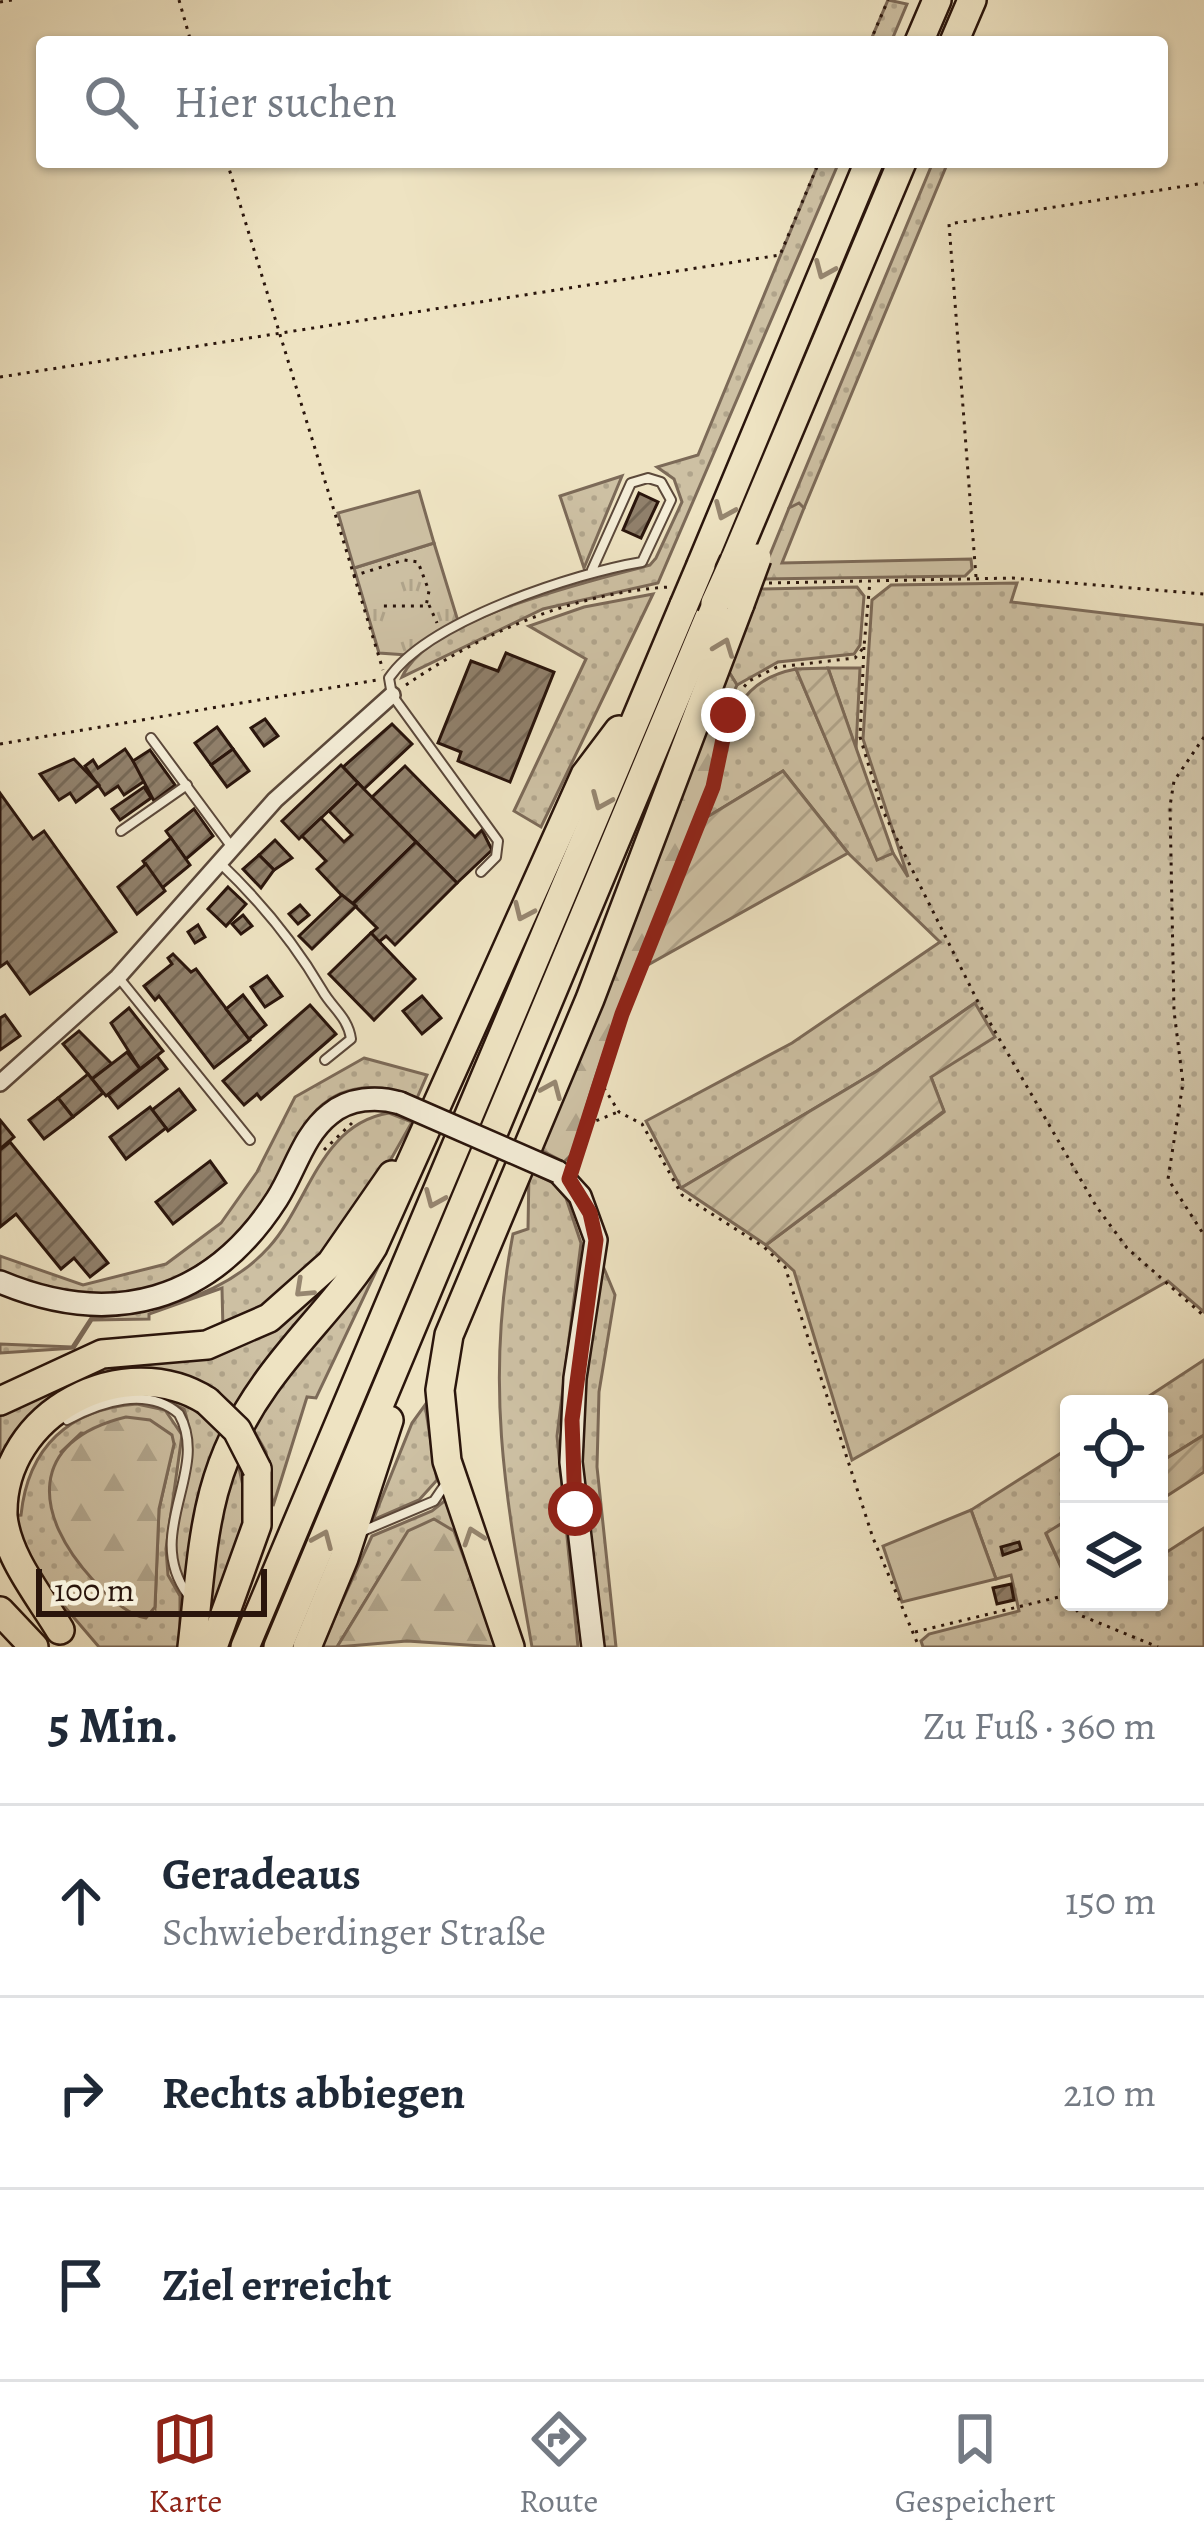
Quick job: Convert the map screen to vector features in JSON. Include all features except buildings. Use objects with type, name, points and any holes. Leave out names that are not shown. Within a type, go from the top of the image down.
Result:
[{"type":"highway","points":[[922,36],[937,0]]},
{"type":"highway","points":[[957,36],[972,0]]},
{"type":"highway","points":[[245,1647],[647,693],[681,596],[701,565],[866,168]]},
{"type":"highway","points":[[278,1647],[412,1326],[728,604],[750,567],[769,476],[899,168]]},
{"type":"highway","points":[[511,1647],[452,1475],[441,1424],[449,1335],[590,999],[728,604]]},
{"type":"highway","points":[[192,1647],[206,1509],[227,1448],[268,1381],[353,1280],[429,1126],[585,776],[647,693]]},
{"type":"highway","points":[[0,1401],[102,1354],[207,1345],[269,1318],[331,1263],[429,1126]]},
{"type":"highway","points":[[307,1647],[352,1536],[412,1326]]},
{"type":"highway","points":[[68,1639],[15,1556],[5,1529],[4,1484],[28,1437],[65,1402],[110,1383],[164,1382],[207,1401],[237,1430],[257,1469],[257,1525],[213,1647]]},
{"type":"highway","points":[[0,1567],[68,1639]]},
{"type":"highway","points":[[0,1611],[34,1647]]},
{"type":"street","points":[[0,1083],[118,977],[231,847],[390,687]]},
{"type":"street","points":[[0,1282],[37,1297],[93,1306],[131,1303],[189,1284],[236,1253],[256,1232],[304,1148],[330,1114],[359,1100],[400,1103],[564,1175],[590,1213],[596,1240],[575,1378],[571,1462],[593,1647]]},
{"type":"lane","points":[[481,872],[496,857],[498,841],[390,687],[461,624],[592,570],[648,558],[671,500],[661,482],[639,480],[622,494],[592,570]]},
{"type":"lane","points":[[152,738],[231,847]]},
{"type":"lane","points":[[121,831],[188,785]]},
{"type":"lane","points":[[218,861],[309,962],[322,992],[349,1024],[351,1039],[325,1060]]},
{"type":"lane","points":[[118,977],[250,1140]]},
{"type":"lane","points":[[28,1437],[89,1409],[125,1400],[154,1401],[179,1414],[187,1443],[169,1553],[175,1578],[195,1608]]},
{"type":"lane","points":[[352,1536],[434,1501],[452,1475]]},
{"type":"path","points":[[0,2],[12,0]]},
{"type":"path","points":[[178,0],[189,36]]},
{"type":"path","points":[[873,36],[888,0]]},
{"type":"path","points":[[229,168],[376,659],[390,687]]},
{"type":"path","points":[[0,376],[780,255],[816,168]]},
{"type":"path","points":[[976,579],[949,224],[1204,183]]},
{"type":"path","points":[[351,576],[404,560],[418,562],[441,638]]},
{"type":"path","points":[[750,567],[870,581],[1085,582],[1204,594]]},
{"type":"path","points":[[870,581],[861,747],[903,860],[1096,1206],[1127,1248],[1204,1316]]},
{"type":"path","points":[[0,744],[390,687],[527,620],[624,592],[681,596]]},
{"type":"path","points":[[383,606],[428,603]]},
{"type":"path","points":[[564,1175],[713,787],[738,694],[749,681],[777,667],[840,662],[855,658],[864,647]]},
{"type":"path","points":[[1204,737],[1174,781],[1170,806],[1174,1011],[1183,1083],[1168,1179],[1204,1234]]},
{"type":"path","points":[[598,1080],[619,1112],[642,1124],[682,1195],[764,1247],[785,1267],[873,1538],[919,1647]]},
{"type":"path","points":[[587,1125],[619,1112]]},
{"type":"path","points":[[322,1153],[367,1115]]},
{"type":"path","points":[[912,1633],[1063,1596],[1082,1616],[1158,1647]]},
{"type":"green space","points":[[888,0],[907,4],[894,36],[873,36]]},
{"type":"green space","points":[[817,168],[836,168],[658,583],[543,609],[402,677],[418,656],[477,620],[552,592],[650,565],[682,502],[674,479],[657,467],[698,455]]},
{"type":"green space","points":[[931,168],[946,168],[804,508],[789,508]]},
{"type":"green space","points":[[622,476],[584,568],[560,496]]},
{"type":"green space","points":[[419,491],[434,543],[354,568],[338,513]]},
{"type":"green space","points":[[799,503],[804,508],[782,563],[971,559],[972,569],[965,576],[760,579],[789,508]]},
{"type":"green space","points":[[434,543],[458,621],[407,655],[379,653],[354,568]]},
{"type":"green space","points":[[1017,583],[1011,602],[1204,625],[1204,1312],[1168,1281],[852,1460],[794,1271],[766,1245],[944,1112],[931,1077],[975,1003],[877,1071],[681,1188],[646,1121],[792,1043],[940,942],[848,853],[783,771],[704,819],[739,706],[770,677],[796,669],[877,859],[893,853],[908,877],[863,739],[872,600],[891,585]]},
{"type":"green space","points":[[857,587],[864,596],[860,645],[854,654],[778,662],[737,685],[729,672],[719,676],[756,589]]},
{"type":"green space","points":[[653,594],[541,827],[514,811],[586,659],[529,626],[584,607]]},
{"type":"green space","points":[[828,668],[860,668],[856,749]]},
{"type":"green space","points":[[828,668],[893,853],[877,860],[796,669]]},
{"type":"green space","points":[[729,672],[737,685],[710,784],[602,1057],[575,1151],[564,1162],[537,1148],[719,676]]},
{"type":"green space","points":[[783,771],[848,853],[644,967],[704,819]]},
{"type":"green space","points":[[975,1003],[995,1037],[931,1077],[944,1111],[766,1245],[681,1188],[877,1071]]},
{"type":"green space","points":[[364,1058],[427,1075],[417,1098],[390,1089],[362,1088],[324,1103],[313,1114],[262,1205],[229,1242],[191,1270],[149,1288],[103,1296],[53,1290],[0,1271],[0,1256],[83,1285],[166,1264],[221,1223],[257,1172],[295,1097]]},
{"type":"green space","points":[[389,1113],[412,1122],[370,1196],[296,1285],[223,1331],[222,1288],[149,1314],[149,1319],[92,1320],[74,1348],[0,1353],[0,1344],[72,1347],[91,1318],[163,1307],[231,1278],[269,1247],[318,1168],[347,1132]]},
{"type":"green space","points":[[529,1171],[553,1183],[566,1198],[581,1243],[557,1436],[578,1647],[532,1647],[507,1491],[500,1341],[513,1234],[528,1229]]},
{"type":"green space","points":[[397,1227],[316,1398],[307,1397],[273,1506],[266,1452],[249,1422]]},
{"type":"green space","points":[[354,1265],[283,1339],[238,1410],[215,1390],[138,1371],[0,1466],[0,1410],[108,1363],[185,1359]]},
{"type":"green space","points":[[603,1266],[615,1295],[599,1392],[597,1467],[616,1647],[600,1647],[579,1482],[585,1364]]},
{"type":"green space","points":[[1204,1360],[1204,1435],[1168,1457],[1168,1395],[1151,1395]]},
{"type":"green space","points":[[158,1391],[201,1410],[224,1435],[185,1581],[176,1565],[174,1546],[188,1430],[184,1409],[157,1396]]},
{"type":"green space","points":[[137,1404],[165,1410],[182,1435],[166,1549],[168,1575],[180,1596],[180,1647],[99,1647],[28,1564],[10,1516],[21,1515],[33,1470],[56,1436],[72,1423],[113,1407]],"holes":[[[81,1433],[174,1444],[159,1509],[155,1607],[61,1452]]]},
{"type":"green space","points":[[425,1405],[437,1480],[419,1500],[373,1520],[412,1423]]},
{"type":"green space","points":[[126,1417],[150,1420],[172,1435],[174,1444],[159,1509],[155,1607],[146,1618],[125,1609],[93,1580],[73,1555],[51,1506],[56,1462],[71,1443],[94,1428]]},
{"type":"green space","points":[[1204,1435],[1204,1472],[1168,1495],[1168,1457]]},
{"type":"green space","points":[[235,1451],[249,1512],[204,1647],[207,1549]]},
{"type":"green space","points":[[1060,1454],[1060,1525],[1046,1534],[1060,1565],[1060,1611],[1168,1611],[1168,1551],[1204,1528],[1204,1647],[923,1647],[921,1641],[929,1634],[1019,1611],[1011,1575],[996,1579],[971,1510]]},
{"type":"green space","points":[[447,1499],[500,1647],[462,1549],[397,1550],[337,1647],[321,1647],[372,1536],[432,1511]]},
{"type":"green space","points":[[971,1510],[996,1579],[902,1602],[883,1546]]},
{"type":"green space","points":[[434,1519],[454,1531],[497,1647],[407,1641],[337,1647],[408,1531]]},
{"type":"green space","points":[[1060,1524],[1060,1564],[1046,1533]]},
{"type":"route","points":[[575,1509],[571,1462],[575,1378],[596,1240],[590,1213],[569,1179],[622,1014],[713,787],[728,715]]}]
